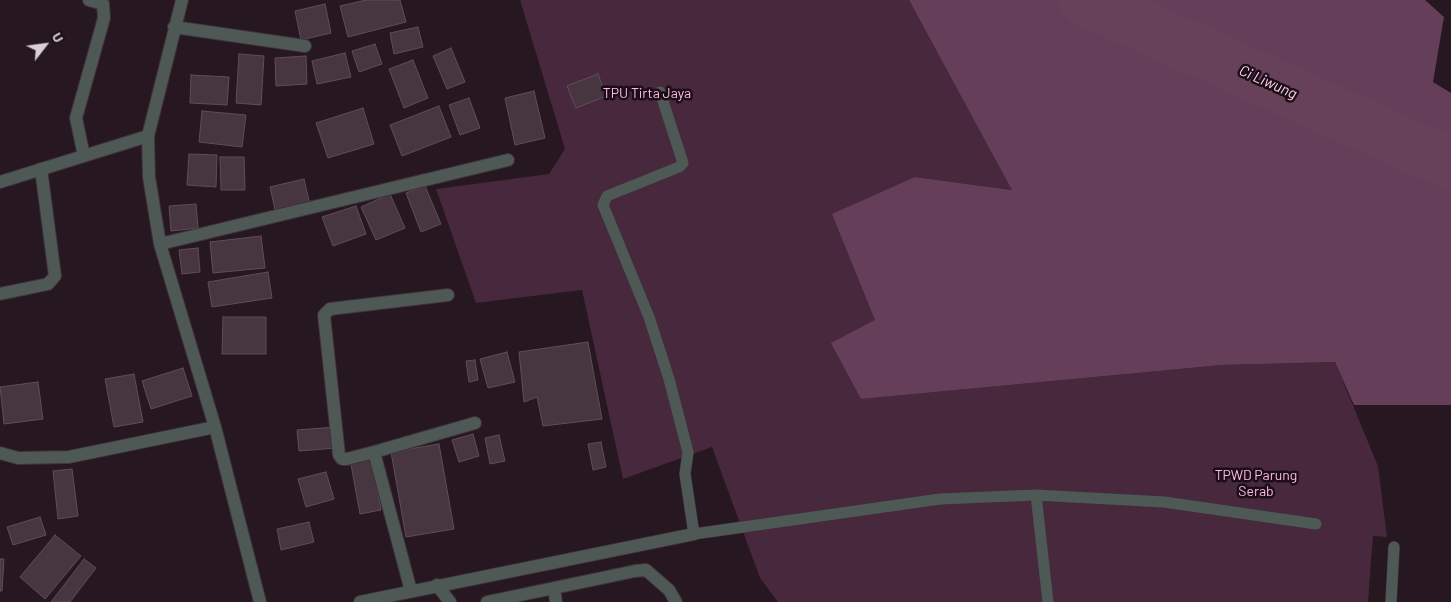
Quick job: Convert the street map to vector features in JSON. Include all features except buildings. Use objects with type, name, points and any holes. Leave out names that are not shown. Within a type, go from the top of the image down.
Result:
[{"type":"street","points":[[84,156],[76,118],[104,18],[103,4],[89,0]]},
{"type":"street","points":[[182,0],[148,136],[149,177],[160,244],[215,427],[260,602]]},
{"type":"street","points":[[174,27],[305,46]]},
{"type":"street","points":[[0,182],[148,136]]},
{"type":"street","points":[[160,244],[508,160]]},
{"type":"street","points":[[0,294],[48,284],[55,276],[41,169]]},
{"type":"street","points":[[448,295],[330,309],[324,315],[340,456],[342,459],[347,459],[475,423]]},
{"type":"street","points":[[0,453],[18,458],[69,457],[215,427]]},
{"type":"street","points":[[374,452],[410,591]]},
{"type":"street","points":[[360,602],[561,559],[694,534]]},
{"type":"street","points":[[487,602],[646,570],[669,590],[676,602]]},
{"type":"street","points":[[437,585],[450,602]]},
{"type":"street","points":[[554,588],[556,602]]},
{"type":"lane","points":[[660,92],[683,163],[679,167],[607,196],[603,205],[649,317],[668,379],[688,452],[686,474],[694,534],[940,500],[1036,495],[1164,502],[1316,524]]},
{"type":"lane","points":[[1036,495],[1048,602]]},
{"type":"lane","points":[[1391,602],[1394,547]]},
{"type":"green space","points":[[520,0],[909,0],[1013,190],[915,177],[875,320],[860,399],[1222,365],[1335,362],[1378,466],[1387,537],[1373,536],[1368,602],[778,602],[760,578],[712,447],[623,479],[582,290],[476,303],[436,189],[549,174],[565,149]]},
{"type":"shaded area","points":[[909,0],[1425,0],[1444,17],[1433,82],[1451,93],[1451,405],[1354,405],[1335,362],[1222,365],[861,399],[831,343],[875,320],[832,214],[915,177],[1012,190]]},
{"type":"waterway","name":"Ci Liwung","points":[[1085,0],[1451,164]]},
{"type":"park label","name":"TPU Tirta Jaya","points":[[647,93]]},
{"type":"park label","name":"TPWD Parung Serab","points":[[1256,484]]}]
